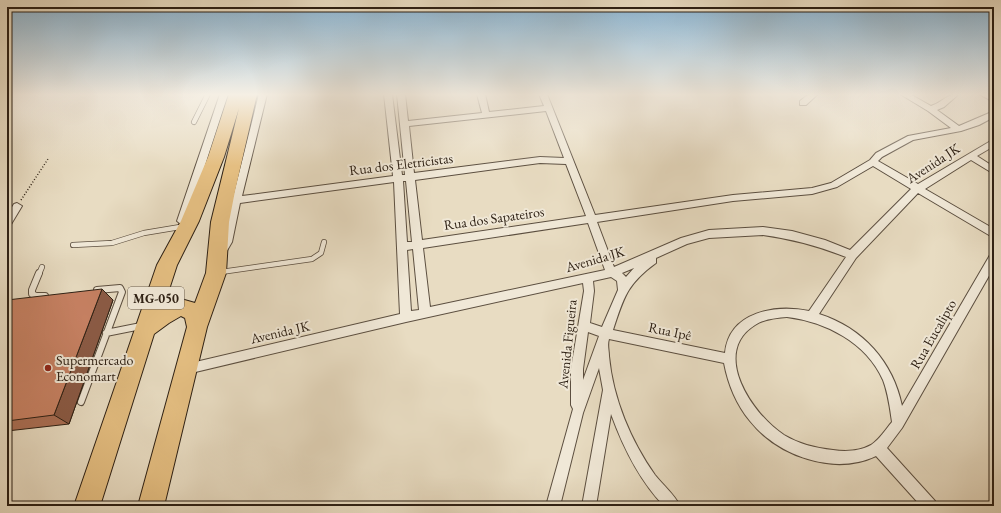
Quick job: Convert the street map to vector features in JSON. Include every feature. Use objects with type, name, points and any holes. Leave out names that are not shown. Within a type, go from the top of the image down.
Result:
[{"type":"highway","name":"MG-050","points":[[86,506],[167,265],[190,221],[216,157],[228,118]]},
{"type":"highway","name":"MG-050","points":[[150,499],[187,369],[197,327],[216,265],[220,222],[226,191],[244,118]]},
{"type":"highway","points":[[147,327],[158,317],[171,310],[180,308],[194,313],[197,327]]},
{"type":"street","points":[[167,265],[216,118]]},
{"type":"street","points":[[216,265],[227,242],[236,200],[258,118]]},
{"type":"street","points":[[391,118],[398,179],[406,317]]},
{"type":"street","points":[[403,118],[425,314]]},
{"type":"street","points":[[404,124],[459,118]]},
{"type":"street","points":[[552,118],[570,161],[611,273],[620,276],[622,279],[622,292]]},
{"type":"street","points":[[944,118],[958,128]]},
{"type":"street","name":"Rua dos Sapateiros","points":[[402,247],[733,198],[812,191],[825,188],[845,179],[873,162],[879,155],[911,138],[958,128],[976,123],[986,118]]},
{"type":"street","name":"Avenida JK","points":[[187,369],[406,317],[611,273],[662,252],[684,241],[709,234],[763,231],[807,239],[852,255],[917,189],[994,142]]},
{"type":"street","points":[[971,156],[994,171]]},
{"type":"street","name":"Rua dos Eletricistas","points":[[236,200],[540,160],[570,161]]},
{"type":"street","points":[[873,162],[994,234]]},
{"type":"street","points":[[7,211],[17,206]]},
{"type":"street","points":[[7,223],[17,206]]},
{"type":"street","name":"Avenida Figueira","points":[[553,506],[577,413],[622,292],[627,282],[637,271],[662,252]]},
{"type":"street","points":[[812,316],[852,255]]},
{"type":"street","name":"Rua Eucalipto","points":[[878,448],[898,424],[994,258]]},
{"type":"street","name":"Avenida Figueira","points":[[577,413],[577,369],[589,291],[588,278]]},
{"type":"street","points":[[898,424],[895,399],[888,377],[874,357],[856,339],[834,325],[812,316],[787,312],[772,314],[765,315],[747,324],[734,339],[730,359],[733,381],[744,405],[764,427],[789,445],[818,456],[846,458],[878,448],[930,506]]},
{"type":"street","name":"Rua Ipê","points":[[583,326],[604,338],[730,359]]},
{"type":"street","points":[[604,338],[606,375],[609,390],[622,428],[643,469],[673,506]]},
{"type":"street","points":[[588,506],[609,390]]},
{"type":"lane","points":[[194,122],[196,118]]},
{"type":"lane","points":[[73,245],[112,243],[144,233],[180,227]]},
{"type":"lane","points":[[216,265],[312,260],[319,257],[323,253],[324,242]]},
{"type":"lane","points":[[42,267],[32,290],[32,294],[36,296],[49,296]]},
{"type":"lane","points":[[81,402],[122,292],[120,288],[94,291]]},
{"type":"lane","points":[[106,333],[147,327]]},
{"type":"path","points":[[17,206],[48,159]]},
{"type":"building","name":"Supermercado Economart","points":[[102,289],[54,415],[7,421],[7,300]]},
{"type":"place","name":"Supermercado Economart","points":[[48,368]]}]
